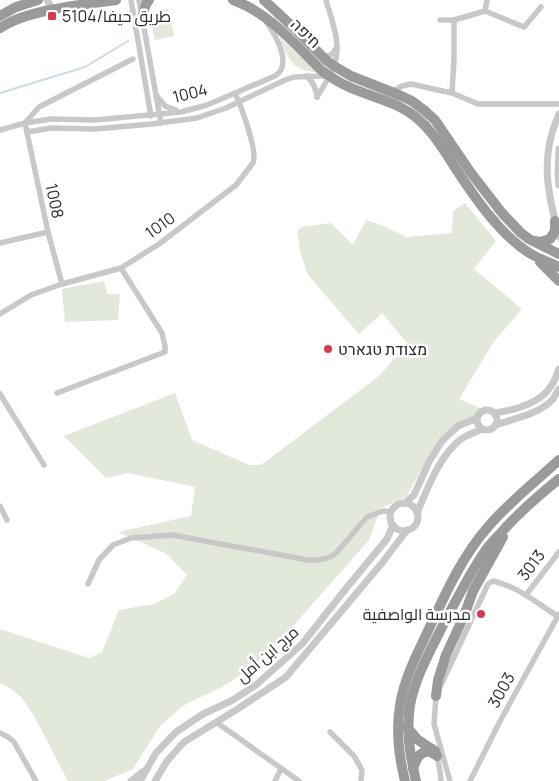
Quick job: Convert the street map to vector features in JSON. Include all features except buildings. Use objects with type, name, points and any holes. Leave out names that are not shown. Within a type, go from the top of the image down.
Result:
[{"type":"highway","points":[[0,16],[16,7],[38,0]]},
{"type":"highway","points":[[0,28],[6,23],[53,5],[116,0]]},
{"type":"highway","points":[[142,18],[149,0]]},
{"type":"highway","name":"חיפה","points":[[233,0],[270,20],[329,76],[406,110],[427,127],[462,179],[488,213],[522,247]]},
{"type":"highway","name":"חיפה","points":[[264,0],[334,66],[351,76],[412,101],[435,120],[471,173],[511,224],[536,244],[559,254]]},
{"type":"highway","points":[[525,236],[540,242],[550,239],[555,231],[555,220]]},
{"type":"highway","points":[[522,247],[530,254],[559,267]]},
{"type":"highway","points":[[522,247],[559,280]]},
{"type":"highway","points":[[405,781],[399,742],[399,706],[403,689],[414,661],[454,578],[464,560],[487,528],[507,507],[559,460]]},
{"type":"highway","points":[[416,781],[409,751],[410,705],[418,677],[429,653],[454,603],[486,550],[512,520],[559,479]]},
{"type":"highway","points":[[436,696],[438,680],[446,655],[473,591],[512,520]]},
{"type":"highway","points":[[399,706],[404,723],[408,729],[418,740],[435,751],[437,756]]},
{"type":"highway","points":[[413,769],[417,758],[424,752],[428,751],[437,756]]},
{"type":"street","points":[[47,0],[53,5]]},
{"type":"street","points":[[131,0],[152,124]]},
{"type":"street","points":[[139,0],[161,123]]},
{"type":"street","points":[[307,76],[315,87],[317,97],[334,66],[337,46],[326,0]]},
{"type":"street","points":[[485,11],[487,0]]},
{"type":"street","points":[[440,20],[454,20],[485,11],[524,27],[541,7]]},
{"type":"street","name":"1004","points":[[0,130],[25,123],[51,119],[95,120],[181,112],[208,105],[278,74],[284,65],[282,54],[274,35],[268,23],[250,8]]},
{"type":"street","points":[[452,93],[454,20]]},
{"type":"street","points":[[324,58],[332,54],[337,46]]},
{"type":"street","points":[[25,123],[39,107],[133,59]]},
{"type":"street","name":"1004","points":[[27,132],[51,128],[95,129],[197,118],[294,77],[329,76]]},
{"type":"street","points":[[384,99],[391,91],[411,84],[452,93],[478,104],[559,104]]},
{"type":"street","name":"1010","points":[[0,314],[31,295],[62,284],[121,268],[159,244],[236,185],[255,160],[255,154],[239,101],[234,93]]},
{"type":"street","points":[[156,95],[166,106],[181,112]]},
{"type":"street","points":[[139,116],[148,98]]},
{"type":"street","points":[[559,114],[552,134],[547,162],[548,191],[559,237]]},
{"type":"street","name":"1008","points":[[25,123],[48,232],[62,284]]},
{"type":"street","points":[[559,149],[559,185]]},
{"type":"street","points":[[0,243],[48,232]]},
{"type":"street","points":[[57,393],[165,352],[162,333],[121,268]]},
{"type":"street","points":[[405,503],[414,495],[429,462],[442,441],[458,426],[477,418],[484,410],[494,413],[524,406],[543,395],[550,387],[559,370]]},
{"type":"street","points":[[417,513],[411,505],[405,503],[398,504],[391,512],[390,520],[400,530],[413,528],[416,524],[417,513],[439,465],[451,448],[462,438],[482,429],[490,430],[495,425],[543,407],[559,389]]},
{"type":"street","points":[[0,394],[44,465]]},
{"type":"street","points":[[494,413],[497,419],[495,425]]},
{"type":"street","points":[[477,418],[477,423],[482,429]]},
{"type":"street","points":[[0,506],[7,520]]},
{"type":"street","points":[[88,584],[99,560],[114,545],[131,538],[172,535],[308,560],[321,560],[332,557],[366,517],[383,511],[391,512]]},
{"type":"street","name":"مرج ابن أمل","points":[[140,781],[156,753],[176,732],[203,714],[256,686],[302,644],[387,539],[393,525]]},
{"type":"street","name":"مرج ابن أمل","points":[[155,781],[167,760],[184,742],[286,677],[382,563],[407,530]]},
{"type":"street","name":"3013","points":[[526,595],[559,552]]},
{"type":"street","points":[[450,781],[434,724],[436,696],[488,584],[493,581],[502,583],[526,595],[559,616]]},
{"type":"street","name":"3003","points":[[470,781],[499,723],[559,616]]},
{"type":"street","points":[[216,722],[299,781]]},
{"type":"street","points":[[330,732],[354,756],[362,770],[361,781]]},
{"type":"street","points":[[0,733],[14,742],[36,781]]},
{"type":"street","points":[[437,756],[441,781]]},
{"type":"street","points":[[131,781],[146,769]]},
{"type":"street","points":[[275,781],[281,769]]},
{"type":"shaded area","points":[[168,9],[174,36],[155,40],[149,13]]},
{"type":"shaded area","points":[[279,37],[317,72],[296,66],[288,57]]},
{"type":"shaded area","points":[[465,203],[496,241],[474,269],[522,309],[494,341],[459,399],[480,408],[475,418],[454,427],[424,465],[406,497],[381,508],[369,540],[278,643],[253,667],[222,687],[184,705],[160,726],[133,769],[104,781],[68,781],[34,716],[22,698],[10,688],[0,683],[0,629],[89,658],[102,652],[119,610],[154,604],[174,594],[187,575],[167,554],[118,532],[191,516],[195,487],[128,473],[106,478],[64,436],[175,393],[192,440],[249,465],[261,465],[379,376],[408,344],[382,313],[359,334],[308,275],[301,255],[297,231],[302,227],[331,223],[353,245],[366,220],[407,237],[452,233],[453,211]]},
{"type":"shaded area","points":[[104,281],[107,294],[120,294],[118,320],[65,322],[62,289]]},
{"type":"waterway","points":[[0,93],[85,67],[128,41]]},
{"type":"place","name":"طريق حيفا/5104","points":[[52,16]]},
{"type":"place","name":"מצודת טגארט","points":[[328,349]]},
{"type":"place","name":"مدرسة الواصفية","points":[[481,614]]}]
